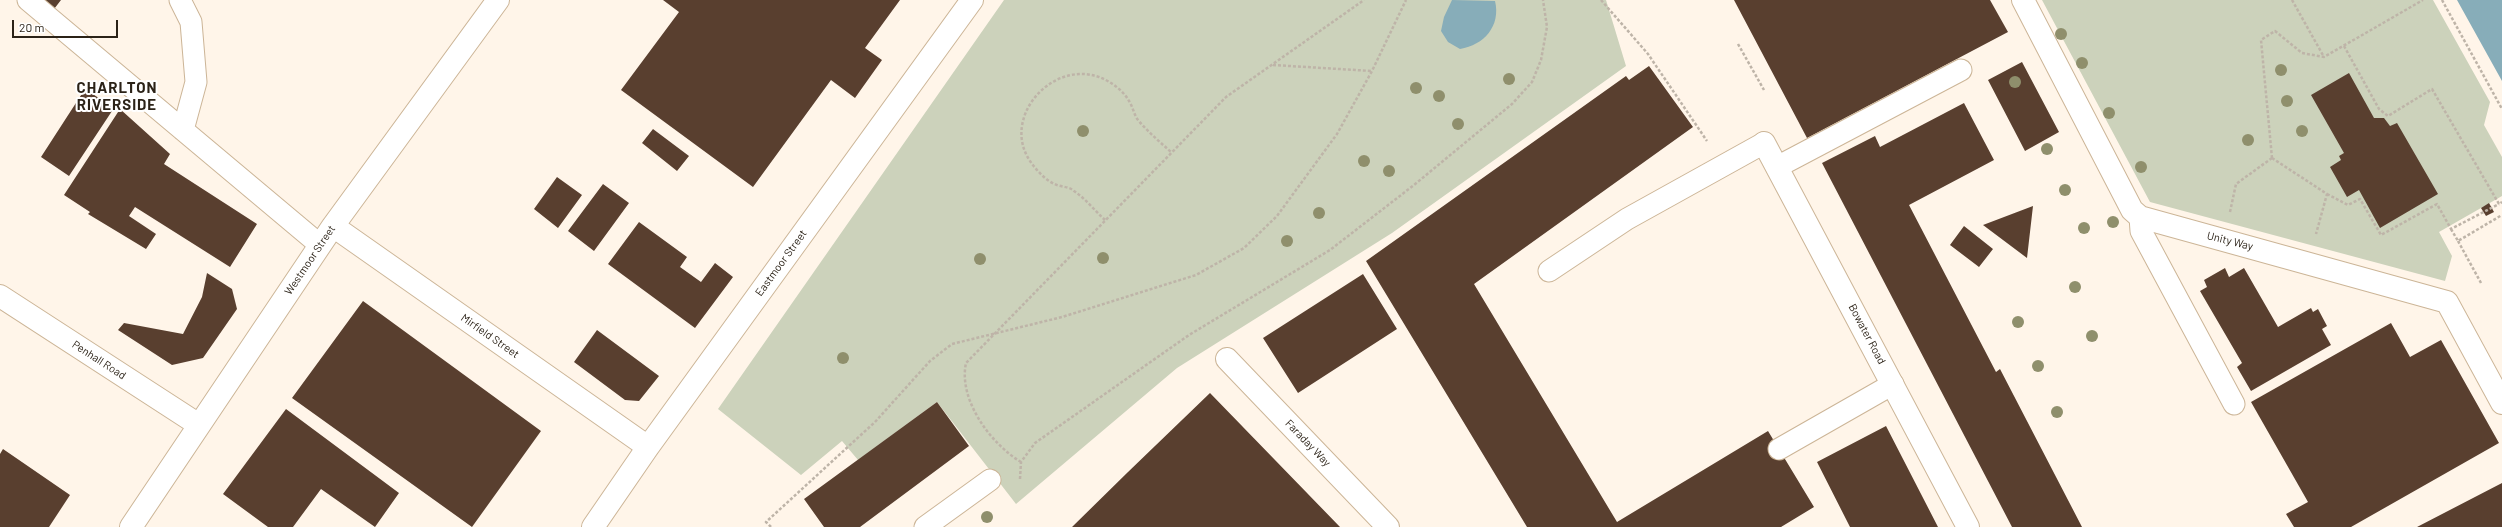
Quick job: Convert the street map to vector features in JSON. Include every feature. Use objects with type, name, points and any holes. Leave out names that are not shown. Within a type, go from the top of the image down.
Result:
[{"type":"street","name":"Westmoor Street","points":[[131,527],[333,226],[498,0]]},
{"type":"street","points":[[2023,0],[2132,210],[2140,217]]},
{"type":"street","name":"Eastmoor Street","points":[[593,527],[648,447],[968,1]]},
{"type":"street","name":"Bowater Road","points":[[1764,143],[1968,527]]},
{"type":"street","name":"Unity Way","points":[[2140,217],[2447,302],[2502,403]]},
{"type":"street","name":"Mirfield Street","points":[[333,226],[648,447]]},
{"type":"street","name":"Penhall Road","points":[[0,296],[199,425]]},
{"type":"street","name":"Faraday Way","points":[[1227,359],[1388,527]]},
{"type":"lane","points":[[28,0],[320,245]]},
{"type":"lane","points":[[180,0],[191,22],[196,82],[183,130]]},
{"type":"lane","points":[[1777,167],[1961,70]]},
{"type":"lane","points":[[1549,271],[1627,219],[1764,143]]},
{"type":"lane","points":[[2140,217],[2141,231],[2234,404]]},
{"type":"lane","points":[[1779,449],[1893,384]]},
{"type":"lane","points":[[925,527],[990,480]]},
{"type":"path","points":[[1021,462],[1005,452],[972,410],[964,375],[966,363],[1226,97],[1364,0]]},
{"type":"path","points":[[771,527],[766,522],[875,422],[930,361],[952,344],[1062,317],[1196,275],[1244,248],[1277,216],[1337,134],[1372,71],[1406,0]]},
{"type":"path","points":[[1017,485],[1021,477],[1021,462],[1034,443],[1117,384],[1189,336],[1330,250],[1414,185],[1512,104],[1532,82],[1541,60],[1547,27],[1543,0]]},
{"type":"path","points":[[1601,0],[1648,54],[1701,133]]},
{"type":"path","points":[[2292,0],[2324,57]]},
{"type":"path","points":[[2272,158],[2261,40],[2275,32],[2302,53],[2324,57],[2423,0]]},
{"type":"path","points":[[2442,0],[2502,109]]},
{"type":"path","points":[[1738,44],[1764,90]]},
{"type":"path","points":[[2344,46],[2379,109],[2388,116],[2432,90],[2499,204]]},
{"type":"path","points":[[1273,65],[1372,71]]},
{"type":"path","points":[[1105,220],[1074,190],[1056,184],[1040,174],[1029,160],[1023,142],[1023,122],[1029,104],[1042,88],[1059,78],[1078,74],[1098,77],[1116,86],[1129,101],[1137,119],[1171,152]]},
{"type":"path","points":[[2272,158],[2327,194],[2348,205],[2360,199],[2381,235],[2438,204],[2480,283]]},
{"type":"path","points":[[2225,240],[2236,184],[2272,158]]},
{"type":"path","points":[[2315,239],[2327,194]]},
{"type":"path","points":[[2451,229],[2502,202]]},
{"type":"path","points":[[2458,241],[2502,215]]},
{"type":"green space","points":[[1004,0],[1606,0],[1626,66],[1392,233],[1177,368],[1016,504],[937,402],[858,460],[842,441],[801,475],[718,409]]},
{"type":"green space","points":[[2042,0],[2433,0],[2490,102],[2484,125],[2502,157],[2502,196],[2439,232],[2452,256],[2445,281],[2150,202]]},
{"type":"water","points":[[1452,0],[1495,1],[1496,10],[1493,26],[1483,39],[1469,47],[1460,49],[1448,42],[1441,31],[1444,17]]},
{"type":"water","points":[[2457,0],[2502,0],[2502,81]]},
{"type":"building","points":[[36,0],[61,0],[51,13]]},
{"type":"building","points":[[663,0],[900,0],[865,48],[882,60],[855,98],[831,80],[753,187],[621,90],[679,12]]},
{"type":"building","points":[[1734,0],[1990,0],[2008,32],[1807,138]]},
{"type":"building","points":[[2022,62],[2059,132],[2025,151],[1988,80]]},
{"type":"building","points":[[1649,66],[1693,127],[1474,284],[1617,522],[1768,431],[1814,507],[1781,527],[1527,527],[1366,261],[1626,76],[1629,80]]},
{"type":"building","points":[[2349,73],[2374,118],[2384,118],[2390,126],[2397,123],[2438,194],[2380,228],[2359,190],[2347,197],[2330,167],[2341,160],[2339,156],[2344,153],[2311,95]]},
{"type":"building","points":[[85,89],[114,108],[69,176],[41,157]]},
{"type":"building","points":[[1964,103],[1994,160],[1909,205],[1996,372],[2000,369],[2082,527],[2012,527],[1822,163],[1875,136],[1880,147]]},
{"type":"building","points":[[120,109],[170,154],[164,164],[257,224],[230,267],[135,207],[129,216],[156,234],[146,249],[88,214],[90,212],[64,195]]},
{"type":"building","points":[[653,129],[689,156],[677,171],[642,143]]},
{"type":"building","points":[[557,177],[582,195],[558,228],[534,209]]},
{"type":"building","points":[[603,184],[629,203],[594,251],[568,231]]},
{"type":"building","points":[[2489,203],[2494,212],[2486,216],[2481,208]]},
{"type":"building","points":[[2033,206],[2027,258],[1983,225]]},
{"type":"building","points":[[639,222],[687,257],[680,267],[701,282],[715,263],[733,277],[695,328],[608,264]]},
{"type":"building","points":[[1964,226],[1993,249],[1979,267],[1950,245]]},
{"type":"building","points":[[2225,268],[2229,277],[2244,268],[2278,327],[2311,308],[2313,312],[2318,309],[2327,326],[2322,329],[2331,345],[2251,391],[2237,367],[2242,363],[2200,291],[2207,287],[2204,280]]},
{"type":"building","points":[[207,273],[232,289],[237,309],[203,358],[172,365],[118,330],[124,323],[183,334],[202,297]]},
{"type":"building","points":[[1363,274],[1397,329],[1298,393],[1263,338]]},
{"type":"building","points":[[363,301],[541,431],[472,527],[292,398]]},
{"type":"building","points":[[2391,323],[2410,357],[2441,340],[2499,443],[2351,527],[2294,527],[2286,514],[2308,502],[2251,402]]},
{"type":"building","points":[[597,330],[659,376],[639,401],[625,400],[574,362]]},
{"type":"building","points":[[1210,393],[1340,527],[1072,527],[1128,472]]},
{"type":"building","points":[[937,402],[969,446],[860,527],[824,527],[804,499]]},
{"type":"building","points":[[286,409],[399,493],[375,527],[321,489],[293,527],[268,527],[223,494]]},
{"type":"building","points":[[1886,426],[1938,527],[1850,527],[1817,462]]},
{"type":"building","points":[[3,449],[70,495],[49,527],[0,527],[0,454]]},
{"type":"building","points":[[2502,483],[2502,527],[2417,527]]},
{"type":"district","name":"CHARLTON RIVERSIDE","points":[[117,96]]}]
